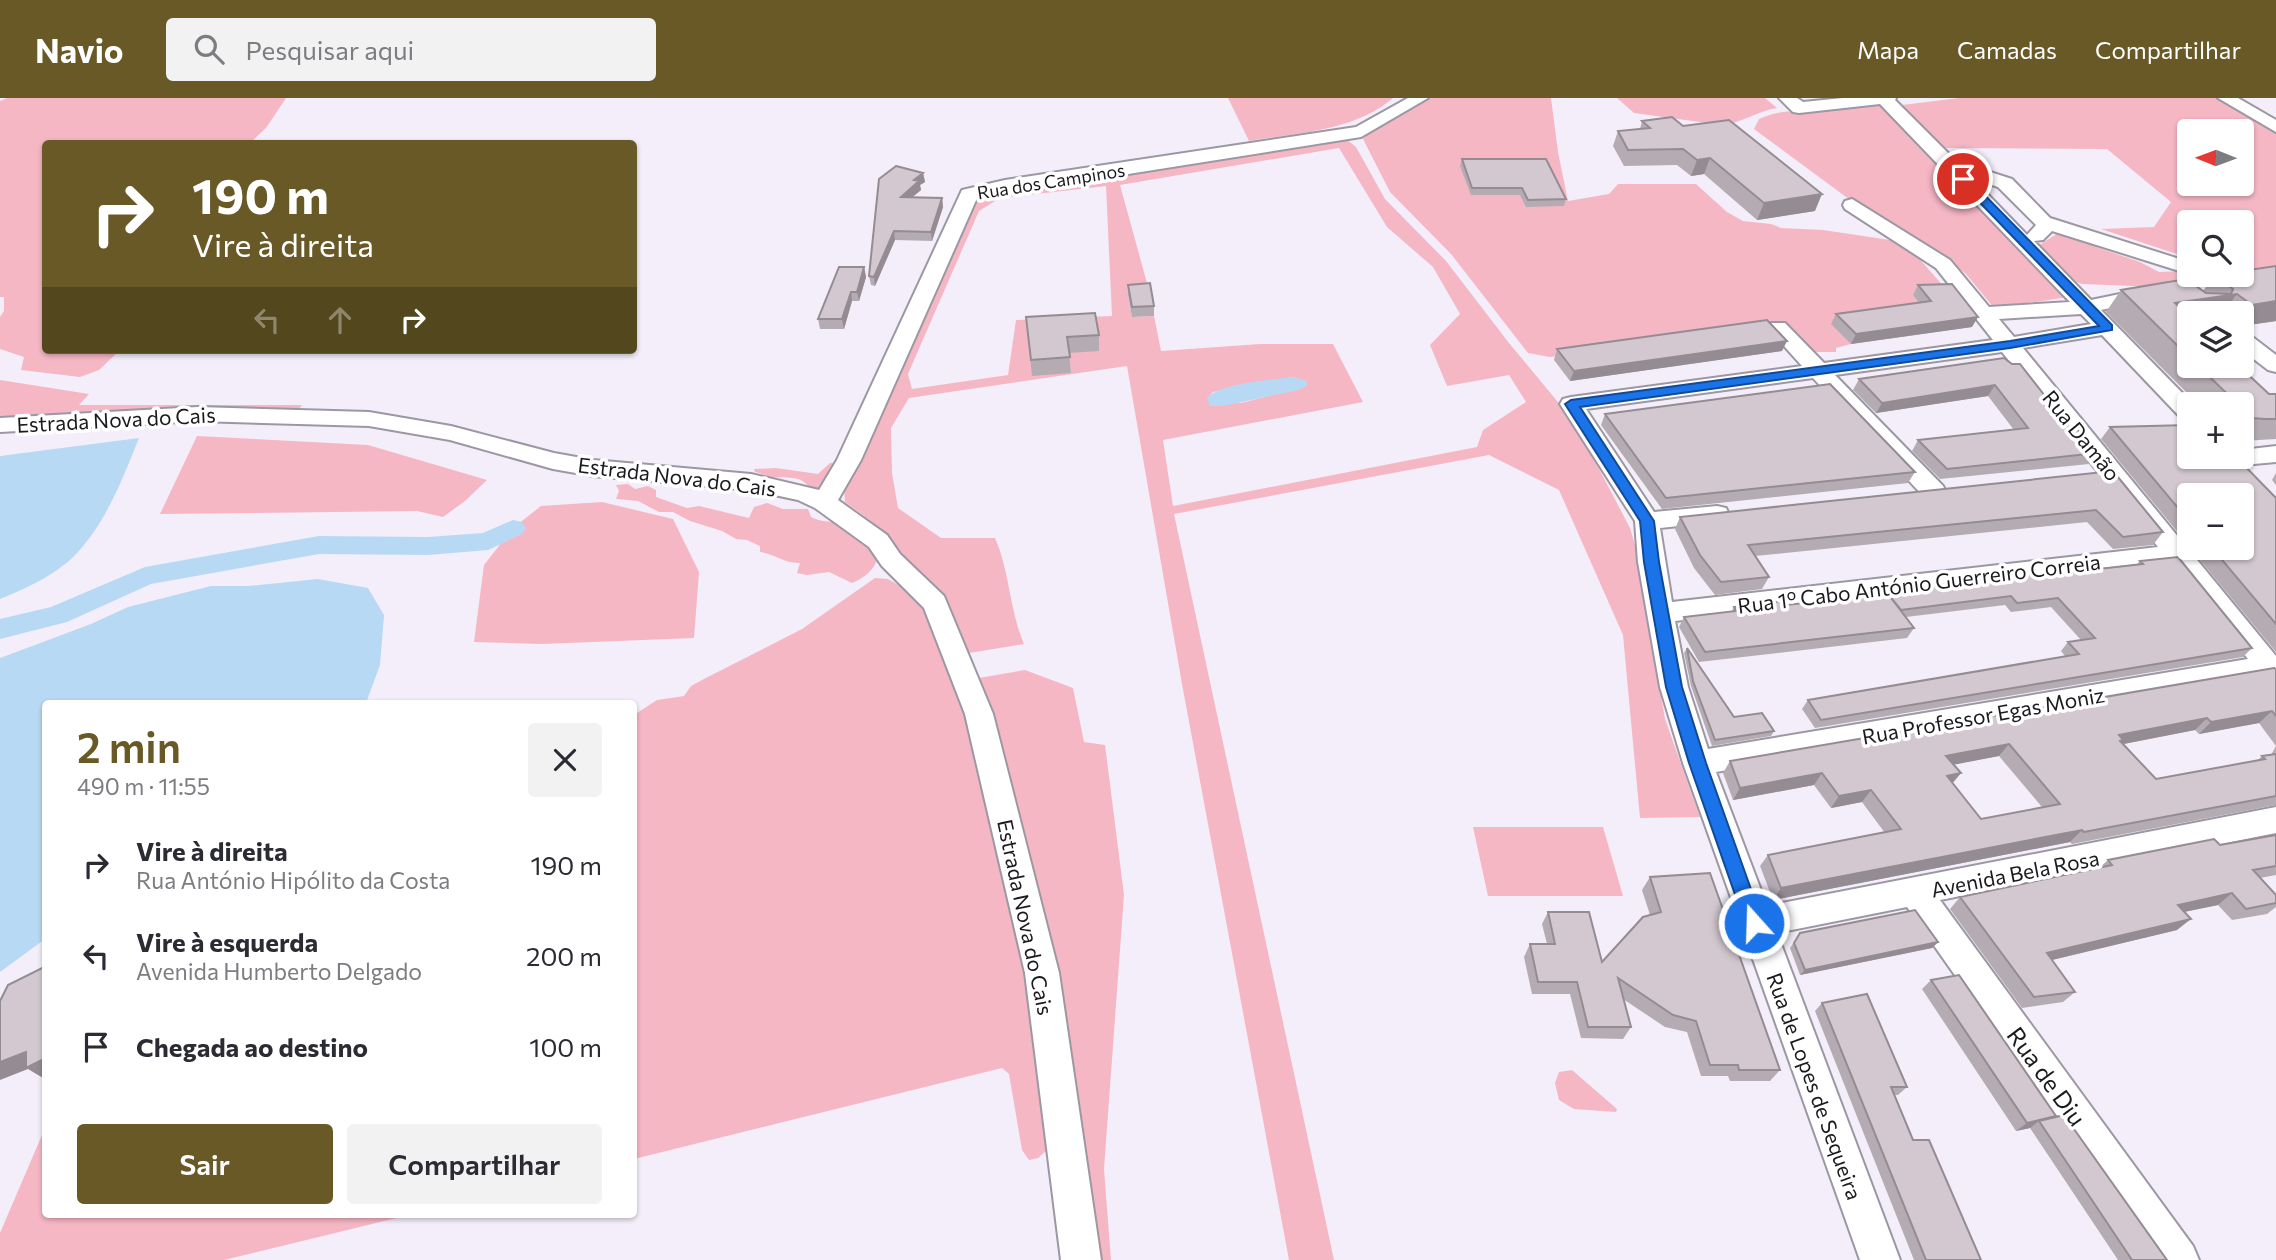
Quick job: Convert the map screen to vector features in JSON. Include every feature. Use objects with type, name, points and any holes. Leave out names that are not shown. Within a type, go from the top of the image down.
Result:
[{"type":"street","name":"Rua dos Campinos","points":[[824,502],[849,460],[969,194],[1005,186],[1361,132],[1419,98]]},
{"type":"street","points":[[1793,103],[1886,98],[2177,401]]},
{"type":"street","points":[[2226,98],[2276,127]]},
{"type":"street","points":[[1950,166],[2005,183],[2045,222],[2177,264]]},
{"type":"street","name":"Rua Damão","points":[[1852,205],[1943,264],[2177,552]]},
{"type":"street","points":[[2024,242],[2046,227],[2045,222]]},
{"type":"street","points":[[2254,280],[2276,277]]},
{"type":"street","points":[[1986,314],[2087,307],[2202,287]]},
{"type":"street","points":[[2070,289],[2144,295]]},
{"type":"street","points":[[2175,291],[2188,301]]},
{"type":"street","points":[[1778,327],[1934,492]]},
{"type":"street","points":[[1820,371],[2107,328]]},
{"type":"street","points":[[2254,349],[2276,365]]},
{"type":"street","name":"Rua de Lopes de Sequeira","points":[[1820,371],[1571,404],[1647,521],[1674,687],[1754,923],[1880,1260]]},
{"type":"street","name":"Estrada Nova do Cais","points":[[0,425],[198,414],[369,419],[450,433],[543,460],[593,468],[751,482],[804,493],[824,502],[878,541],[891,561],[911,577],[935,603],[979,714],[1042,973],[1081,1260]]},
{"type":"street","points":[[2254,456],[2276,454]]},
{"type":"street","points":[[2243,469],[2250,476]]},
{"type":"street","points":[[2085,475],[2113,472]]},
{"type":"street","points":[[1907,495],[1962,489]]},
{"type":"street","points":[[1647,521],[1743,511]]},
{"type":"street","name":"Rua 1º Cabo António Guerreiro Correia","points":[[1660,613],[2177,553]]},
{"type":"street","name":"Rua Damão","points":[[2184,560],[2273,671]]},
{"type":"street","name":"Rua Professor Egas Moniz","points":[[1698,763],[2273,671]]},
{"type":"street","name":"Avenida Bela Rosa","points":[[1754,923],[2276,820]]},
{"type":"street","name":"Rua de Diu","points":[[1916,893],[2179,1260]]},
{"type":"shaded area","points":[[7,98],[286,98],[266,128],[253,140],[42,140],[42,354],[116,354],[99,370],[80,377],[21,370],[24,357],[0,349],[0,317],[4,311],[4,297],[0,297],[0,101]]},
{"type":"shaded area","points":[[1228,98],[1393,98],[1361,118],[1343,124],[1306,133],[1249,141]]},
{"type":"shaded area","points":[[1431,98],[1551,98],[1568,201],[1609,194],[1618,184],[1696,184],[1727,212],[1743,221],[1890,240],[1916,255],[1945,288],[1913,295],[1925,311],[1836,348],[1836,352],[1809,352],[1768,328],[1550,357],[1528,353],[1451,254],[1390,192],[1363,139]]},
{"type":"shaded area","points":[[1617,98],[1765,98],[1777,108],[1722,125],[1634,113]]},
{"type":"shaded area","points":[[1959,98],[2216,98],[2252,119],[2177,119],[2177,196],[2254,196],[2254,120],[2276,133],[2276,268],[2254,271],[2254,210],[2177,210],[2177,254],[2101,229],[2154,227],[2171,202],[2107,149],[1944,148],[1902,105]]},
{"type":"shaded area","points":[[1885,106],[2064,296],[2062,298],[1994,308],[1966,274],[1941,254],[1861,208],[1754,129],[1759,119],[1777,113]]},
{"type":"shaded area","points":[[1346,139],[1356,147],[1385,199],[1446,261],[1562,407],[1597,458],[1597,465],[1630,528],[1665,719],[1700,817],[1640,818],[1623,635],[1559,490],[1489,455],[1174,514],[1334,1260],[1289,1260],[1182,684],[1127,366],[909,398],[891,428],[892,473],[898,508],[941,538],[995,538],[1024,644],[969,653],[961,651],[894,544],[879,528],[845,502],[844,487],[968,206],[978,197]],"holes":[[[1339,148],[1387,227],[1433,267],[1460,314],[1430,345],[1447,386],[1509,375],[1526,402],[1483,430],[1477,447],[1173,506],[1163,440],[1363,402],[1333,344],[1260,344],[1161,351],[1154,316],[1132,317],[1128,295],[1150,294],[1120,185]],[[1106,186],[1112,316],[1016,320],[1008,375],[912,389],[908,374],[979,211],[1000,198]],[[1293,377],[1307,386],[1241,403],[1208,398],[1213,392]]]},
{"type":"shaded area","points":[[2060,232],[2086,237],[2096,247],[2140,262],[2159,272],[2177,271],[2177,284],[2159,287],[2082,284],[2076,282],[2039,245]]},
{"type":"shaded area","points":[[0,380],[89,394],[79,405],[302,405],[298,410],[177,408],[0,419]]},
{"type":"shaded area","points":[[197,436],[368,445],[487,480],[443,517],[417,511],[160,514]]},
{"type":"shaded area","points":[[838,462],[830,483],[818,488],[809,487],[797,479],[770,477],[755,472],[754,469],[776,468],[818,474],[830,463]]},
{"type":"shaded area","points":[[628,484],[635,489],[648,486],[656,490],[656,497],[687,508],[699,506],[749,518],[754,507],[767,503],[783,509],[808,509],[811,517],[839,524],[850,530],[878,558],[868,574],[852,583],[829,572],[807,575],[797,573],[800,563],[760,552],[760,546],[747,540],[736,539],[673,512],[659,512],[638,501],[616,499],[619,491],[616,485]]},
{"type":"shaded area","points":[[602,502],[673,519],[699,572],[694,638],[542,644],[474,642],[484,565],[513,528],[541,506]]},
{"type":"shaded area","points":[[875,578],[888,579],[909,591],[923,605],[960,689],[1020,934],[1053,1145],[1038,1158],[1029,1160],[1022,1150],[1009,1074],[1002,1068],[637,1158],[637,713],[657,700],[684,696],[691,686],[802,629]]},
{"type":"shaded area","points":[[1025,670],[1073,688],[1084,742],[1105,745],[1124,895],[1104,1169],[1111,1260],[1088,1260],[976,681],[979,678]]},
{"type":"shaded area","points":[[1473,827],[1603,827],[1623,896],[1488,896]]},
{"type":"shaded area","points":[[1572,1070],[1617,1109],[1616,1112],[1574,1109],[1559,1100],[1555,1083],[1559,1072]]},
{"type":"shaded area","points":[[42,1135],[42,1218],[397,1218],[224,1260],[0,1260],[0,1233]]},
{"type":"water","points":[[1293,377],[1307,381],[1307,386],[1223,406],[1210,406],[1207,398],[1234,386]]},
{"type":"water","points":[[139,438],[106,512],[78,552],[52,574],[0,599],[0,456]]},
{"type":"water","points":[[318,579],[368,588],[384,615],[380,665],[367,700],[42,700],[42,941],[0,972],[0,658],[128,607],[211,586],[248,586]]},
{"type":"building","points":[[1672,117],[1683,126],[1729,120],[1822,194],[1764,203],[1710,158],[1697,160],[1683,149],[1628,150],[1618,131],[1650,128],[1642,121]]},
{"type":"building","points":[[1462,159],[1546,159],[1566,199],[1528,200],[1522,188],[1472,188]]},
{"type":"building","points":[[896,166],[923,173],[914,180],[919,181],[901,197],[942,198],[931,232],[894,231],[874,277],[869,276],[879,179]]},
{"type":"building","points":[[2276,266],[2276,301],[2254,305],[2254,301],[2247,301],[2237,294],[2177,301],[2177,345],[2121,290],[2177,281],[2177,287],[2197,287],[2206,293],[2231,294],[2233,289],[2230,287],[2254,287],[2254,269]]},
{"type":"building","points":[[839,267],[864,267],[857,292],[851,292],[842,319],[818,319]]},
{"type":"building","points":[[1150,283],[1154,306],[1132,307],[1128,285]]},
{"type":"building","points":[[1952,284],[1978,317],[1856,334],[1836,314],[1931,301],[1918,285]]},
{"type":"building","points":[[1095,313],[1099,335],[1067,337],[1070,357],[1031,360],[1026,317]]},
{"type":"building","points":[[1767,320],[1787,341],[1574,371],[1557,349]]},
{"type":"building","points":[[2004,358],[2012,364],[2020,364],[2071,429],[2077,429],[2097,453],[1947,469],[1918,440],[2028,428],[1995,385],[1882,403],[1859,379]]},
{"type":"building","points":[[2211,378],[2252,378],[2269,394],[2276,394],[2276,419],[2254,418],[2254,392],[2225,392]]},
{"type":"building","points":[[1830,384],[1915,472],[1666,498],[1605,414]]},
{"type":"building","points":[[2177,425],[2177,469],[2248,469],[2276,498],[2276,624],[2222,560],[2254,560],[2254,483],[2177,483],[2177,507],[2110,427]]},
{"type":"building","points":[[2113,471],[2163,532],[2123,537],[2096,510],[1748,545],[1769,577],[1721,582],[1700,555],[1680,517]]},
{"type":"building","points":[[2177,557],[2252,648],[1821,720],[1808,700],[2079,654],[2068,642],[2095,638],[2058,598],[2017,603],[2011,596],[1901,610],[1885,592],[2035,573],[2045,575],[2143,564],[2140,561]]},
{"type":"building","points":[[1888,594],[1914,628],[1705,652],[1684,617],[1736,611],[1734,607],[1783,601],[1786,605]]},
{"type":"building","points":[[1687,648],[1734,717],[1762,713],[1774,731],[1715,740],[1693,681]]},
{"type":"building","points":[[2276,669],[2276,716],[2272,711],[2211,722],[2207,718],[2119,735],[2123,740],[2120,741],[2156,779],[2265,759],[2262,756],[2276,754],[2276,796],[1781,888],[1768,855],[1901,829],[1871,790],[1839,796],[1822,773],[1740,788],[1730,761]],"holes":[[[2009,744],[2060,804],[1981,819],[1947,776],[1961,773],[1946,756]]]},
{"type":"building","points":[[2276,835],[2276,866],[2253,870],[2276,895],[2276,903],[2246,909],[2232,893],[2178,905],[2191,919],[2047,953],[2075,992],[2034,997],[1960,897],[2112,865],[2108,860],[2214,839],[2220,845]]},
{"type":"building","points":[[1710,873],[1780,1070],[1739,1070],[1738,1065],[1710,1065],[1696,1021],[1673,1015],[1618,978],[1631,1027],[1588,1027],[1577,982],[1538,982],[1530,944],[1555,944],[1548,912],[1589,912],[1602,962],[1643,917],[1661,912],[1650,877]]},
{"type":"building","points":[[1915,910],[1938,942],[1805,970],[1794,943],[1800,933]]},
{"type":"building","points":[[42,968],[42,1060],[26,1068],[26,1052],[0,1062],[0,1001],[8,985]]},
{"type":"building","points":[[1959,975],[2056,1116],[2027,1123],[1931,980]]},
{"type":"building","points":[[1867,994],[1907,1087],[1891,1087],[1913,1140],[1929,1140],[1981,1260],[1926,1260],[1822,1003]]},
{"type":"building","points":[[2064,1115],[2167,1260],[2132,1260],[2039,1121]]},
{"type":"waterway","points":[[0,629],[58,615],[145,576],[319,545],[428,546],[488,541],[513,528]]},
{"type":"route","points":[[1754,923],[1674,687],[1651,562],[1647,521],[1592,432],[1571,404],[2010,344],[2107,328],[1963,179]]}]
